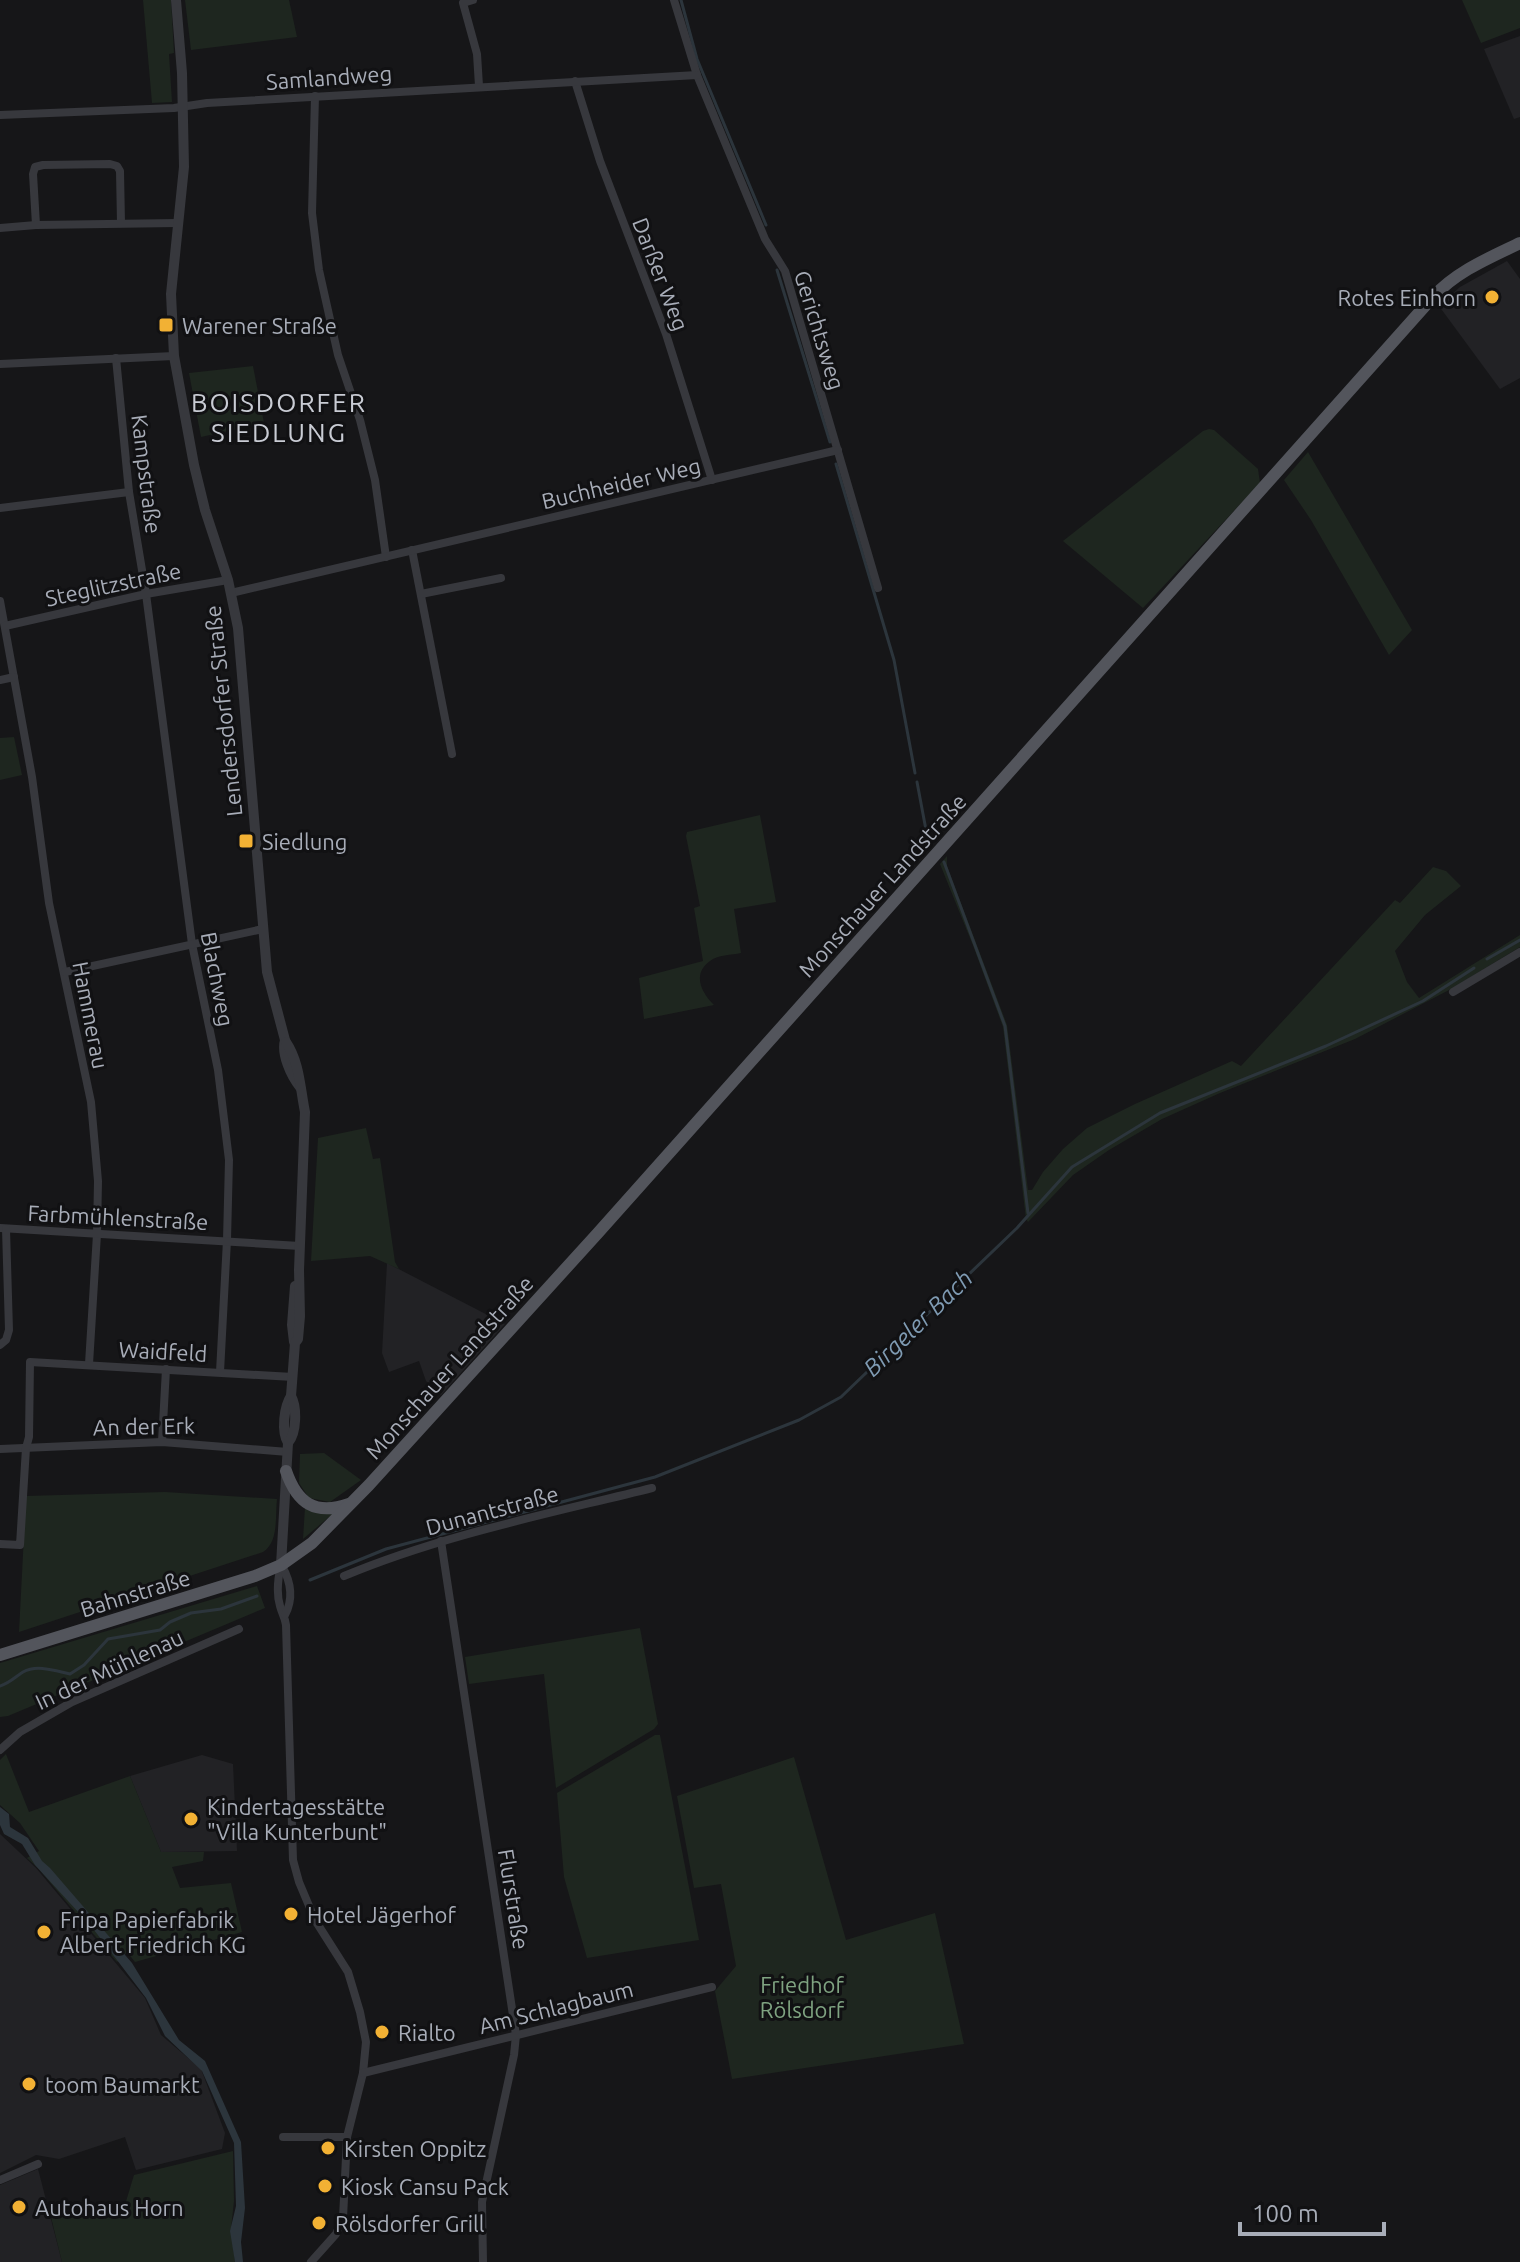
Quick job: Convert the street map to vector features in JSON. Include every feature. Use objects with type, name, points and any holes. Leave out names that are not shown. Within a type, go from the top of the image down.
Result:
[{"type":"main road","name":"Monschauer Landstraße","points":[[281,1565],[323,1533],[352,1503],[618,1211],[1433,297],[1449,281],[1473,266],[1520,243]]},
{"type":"main road","points":[[286,1471],[296,1493],[311,1506],[328,1509],[352,1503]]},
{"type":"main road","name":"Bahnstraße","points":[[0,1655],[255,1576],[281,1565]]},
{"type":"street","name":"Lendersdorfer Straße","points":[[176,0],[184,167],[171,294],[174,356],[197,480],[228,580],[238,628],[267,972],[285,1040],[283,1047],[300,1087],[305,1112],[300,1321],[295,1343],[291,1396],[295,1401],[293,1438],[288,1447],[281,1565]]},
{"type":"street","points":[[473,0],[463,3],[477,54],[479,86]]},
{"type":"street","name":"Gerichtsweg","points":[[674,0],[697,75],[765,239],[785,271],[878,588]]},
{"type":"street","name":"Samlandweg","points":[[0,115],[697,75]]},
{"type":"street","name":"Darßer Weg","points":[[575,81],[600,161],[666,334],[712,480]]},
{"type":"street","points":[[315,96],[312,213],[319,270],[335,343],[360,420],[375,480],[386,557]]},
{"type":"street","points":[[36,225],[33,174],[35,167],[43,165],[117,166],[120,171],[121,223]]},
{"type":"street","points":[[0,228],[177,223]]},
{"type":"street","points":[[0,364],[174,356]]},
{"type":"street","name":"Kampstraße","points":[[116,358],[129,492],[146,594]]},
{"type":"street","name":"Buchheider Weg","points":[[231,593],[838,450]]},
{"type":"street","points":[[0,508],[129,492]]},
{"type":"street","points":[[412,550],[452,754]]},
{"type":"street","points":[[421,594],[501,578]]},
{"type":"street","name":"Steglitzstraße","points":[[5,626],[146,594],[228,580]]},
{"type":"street","name":"Blachweg","points":[[146,594],[192,944],[218,1070],[229,1160],[220,1372]]},
{"type":"street","name":"Hammerau","points":[[0,601],[32,777],[49,903],[91,1102],[98,1181],[89,1364]]},
{"type":"street","points":[[0,680],[14,677]]},
{"type":"street","points":[[65,972],[263,929]]},
{"type":"street","points":[[1453,992],[1520,952]]},
{"type":"street","name":"Farbmühlenstraße","points":[[0,1345],[6,1340],[9,1330],[3,1229],[300,1246]]},
{"type":"street","name":"Waidfeld","points":[[26,1448],[29,1437],[30,1362],[293,1377]]},
{"type":"street","points":[[162,1442],[166,1369]]},
{"type":"street","name":"An der Erk","points":[[0,1449],[162,1442],[288,1447]]},
{"type":"street","points":[[0,1544],[20,1545],[26,1448]]},
{"type":"street","name":"Dunantstraße","points":[[344,1576],[389,1557],[441,1541],[652,1488]]},
{"type":"street","name":"Flurstraße","points":[[441,1541],[516,2035],[482,2202],[483,2262]]},
{"type":"street","points":[[281,1565],[290,1580],[290,1607],[285,1615],[293,1860],[306,1901],[341,1959],[354,1989],[366,2042],[363,2073],[347,2137],[343,2218],[330,2242],[311,2262]]},
{"type":"street","name":"In der Mühlenau","points":[[0,1750],[20,1732],[72,1702],[239,1629]]},
{"type":"street","name":"Am Schlagbaum","points":[[363,2073],[712,1987]]},
{"type":"street","points":[[283,2137],[347,2137]]},
{"type":"street","points":[[0,2180],[38,2164]]},
{"type":"shaded area","points":[[1520,36],[1520,117],[1514,119],[1484,49]]},
{"type":"shaded area","points":[[1507,261],[1520,279],[1520,378],[1500,389],[1439,306],[1460,287]]},
{"type":"shaded area","points":[[387,1263],[505,1324],[441,1395],[426,1381],[419,1361],[389,1372],[382,1353]]},
{"type":"shaded area","name":"Kindertagesstätte \"Villa Kunterbunt\"","points":[[202,1755],[233,1764],[237,1851],[161,1852],[130,1776]]},
{"type":"shaded area","points":[[0,1807],[9,1814],[10,1827],[28,1838],[42,1861],[132,1963],[179,2040],[205,2061],[241,2142],[245,2208],[241,2242],[243,2262],[235,2262],[230,2231],[236,2206],[234,2143],[202,2071],[165,2036],[146,1998],[91,1926],[35,1865],[22,1844],[4,1834],[0,1825]]},
{"type":"shaded area","points":[[0,1834],[36,1868],[145,1998],[161,2035],[201,2069],[225,2133],[222,2149],[136,2170],[125,2137],[59,2159],[36,2155],[0,2173]]},
{"type":"shaded area","points":[[38,2169],[62,2262],[0,2262],[0,2185]]},
{"type":"green space","points":[[143,0],[171,0],[174,53],[169,54],[172,102],[152,103]]},
{"type":"green space","points":[[185,0],[289,0],[297,37],[191,50]]},
{"type":"green space","points":[[1462,0],[1520,0],[1520,28],[1481,43]]},
{"type":"green space","points":[[253,366],[264,423],[201,437],[189,373]]},
{"type":"green space","points":[[1209,429],[1258,469],[1260,483],[1143,608],[1063,541]]},
{"type":"green space","points":[[1308,452],[1412,630],[1389,655],[1311,520],[1284,480]]},
{"type":"green space","points":[[14,737],[22,775],[0,780],[0,738]]},
{"type":"green space","points":[[760,815],[776,902],[734,909],[741,953],[713,959],[701,972],[702,989],[714,1005],[644,1019],[639,978],[703,961],[694,908],[700,906],[687,832]]},
{"type":"green space","points":[[947,856],[947,866],[1007,1025],[1028,1190],[1032,1190],[1063,1149],[1087,1128],[1232,1061],[1241,1066],[1395,900],[1400,903],[1433,867],[1446,871],[1461,886],[1425,915],[1395,951],[1407,982],[1419,998],[1520,935],[1520,947],[1451,989],[1355,1039],[1162,1119],[1073,1175],[1028,1222],[1003,1027],[940,864]]},
{"type":"green space","points":[[366,1128],[373,1159],[380,1158],[395,1262],[399,1269],[370,1256],[311,1261],[318,1138]]},
{"type":"green space","points":[[324,1453],[361,1480],[330,1502],[309,1498],[299,1483],[300,1454]]},
{"type":"green space","points":[[165,1492],[277,1499],[272,1542],[263,1552],[19,1632],[26,1496]]},
{"type":"green space","points":[[305,1507],[335,1512],[303,1539]]},
{"type":"green space","points":[[257,1586],[265,1608],[0,1717],[0,1663]]},
{"type":"green space","points":[[640,1628],[658,1724],[556,1788],[544,1674],[469,1684],[465,1657]]},
{"type":"green space","points":[[655,1735],[660,1735],[699,1940],[587,1958],[564,1877],[557,1793]]},
{"type":"green space","points":[[6,1754],[29,1812],[130,1776],[161,1852],[204,1852],[203,1861],[172,1867],[180,1888],[231,1883],[242,1932],[135,1962],[127,1952],[117,1962],[27,1858],[39,1851],[20,1823],[0,1805],[0,1760]]},
{"type":"green space","name":"Friedhof Rölsdorf","points":[[794,1757],[846,1940],[935,1913],[964,2044],[732,2079],[715,1991],[736,1966],[721,1884],[694,1888],[677,1796]]},
{"type":"green space","points":[[233,2151],[231,2229],[235,2262],[62,2262],[51,2217],[124,2208],[134,2175]]},
{"type":"waterway","points":[[681,0],[697,59],[766,225]]},
{"type":"waterway","points":[[777,270],[830,442]]},
{"type":"waterway","points":[[836,464],[894,660],[915,773]]},
{"type":"waterway","points":[[917,782],[929,846]]},
{"type":"waterway","points":[[944,862],[1005,1026],[1028,1213]]},
{"type":"waterway","name":"Birgeler Bach","points":[[1487,959],[1520,940]]},
{"type":"waterway","name":"Birgeler Bach","points":[[310,1580],[386,1549],[655,1477],[799,1420],[841,1397],[1017,1228],[1072,1167],[1160,1113],[1326,1046],[1423,1001],[1474,968]]},
{"type":"waterway","name":"Birgeler Bach","points":[[0,1686],[28,1670],[46,1669],[70,1674],[84,1665],[108,1639],[160,1630],[191,1613],[221,1609],[257,1596]]},
{"type":"place","name":"Rotes Einhorn","points":[[1492,297]]},
{"type":"place","name":"Warener Straße","points":[[166,325]]},
{"type":"place","name":"Siedlung","points":[[246,841]]},
{"type":"place","name":"Kindertagesstätte \"Villa Kunterbunt\"","points":[[191,1819]]},
{"type":"place","name":"Hotel Jägerhof","points":[[291,1914]]},
{"type":"place","name":"Fripa Papierfabrik Albert Friedrich KG","points":[[44,1932]]},
{"type":"place","name":"Rialto","points":[[382,2032]]},
{"type":"place","name":"toom Baumarkt","points":[[29,2084]]},
{"type":"place","name":"Kirsten Oppitz","points":[[328,2148]]},
{"type":"place","name":"Kiosk Cansu Pack","points":[[325,2186]]},
{"type":"place","name":"Autohaus Horn","points":[[19,2207]]},
{"type":"place","name":"Rölsdorfer Grill","points":[[319,2223]]},
{"type":"district","name":"BOISDORFER SIEDLUNG","points":[[279,417]]}]
